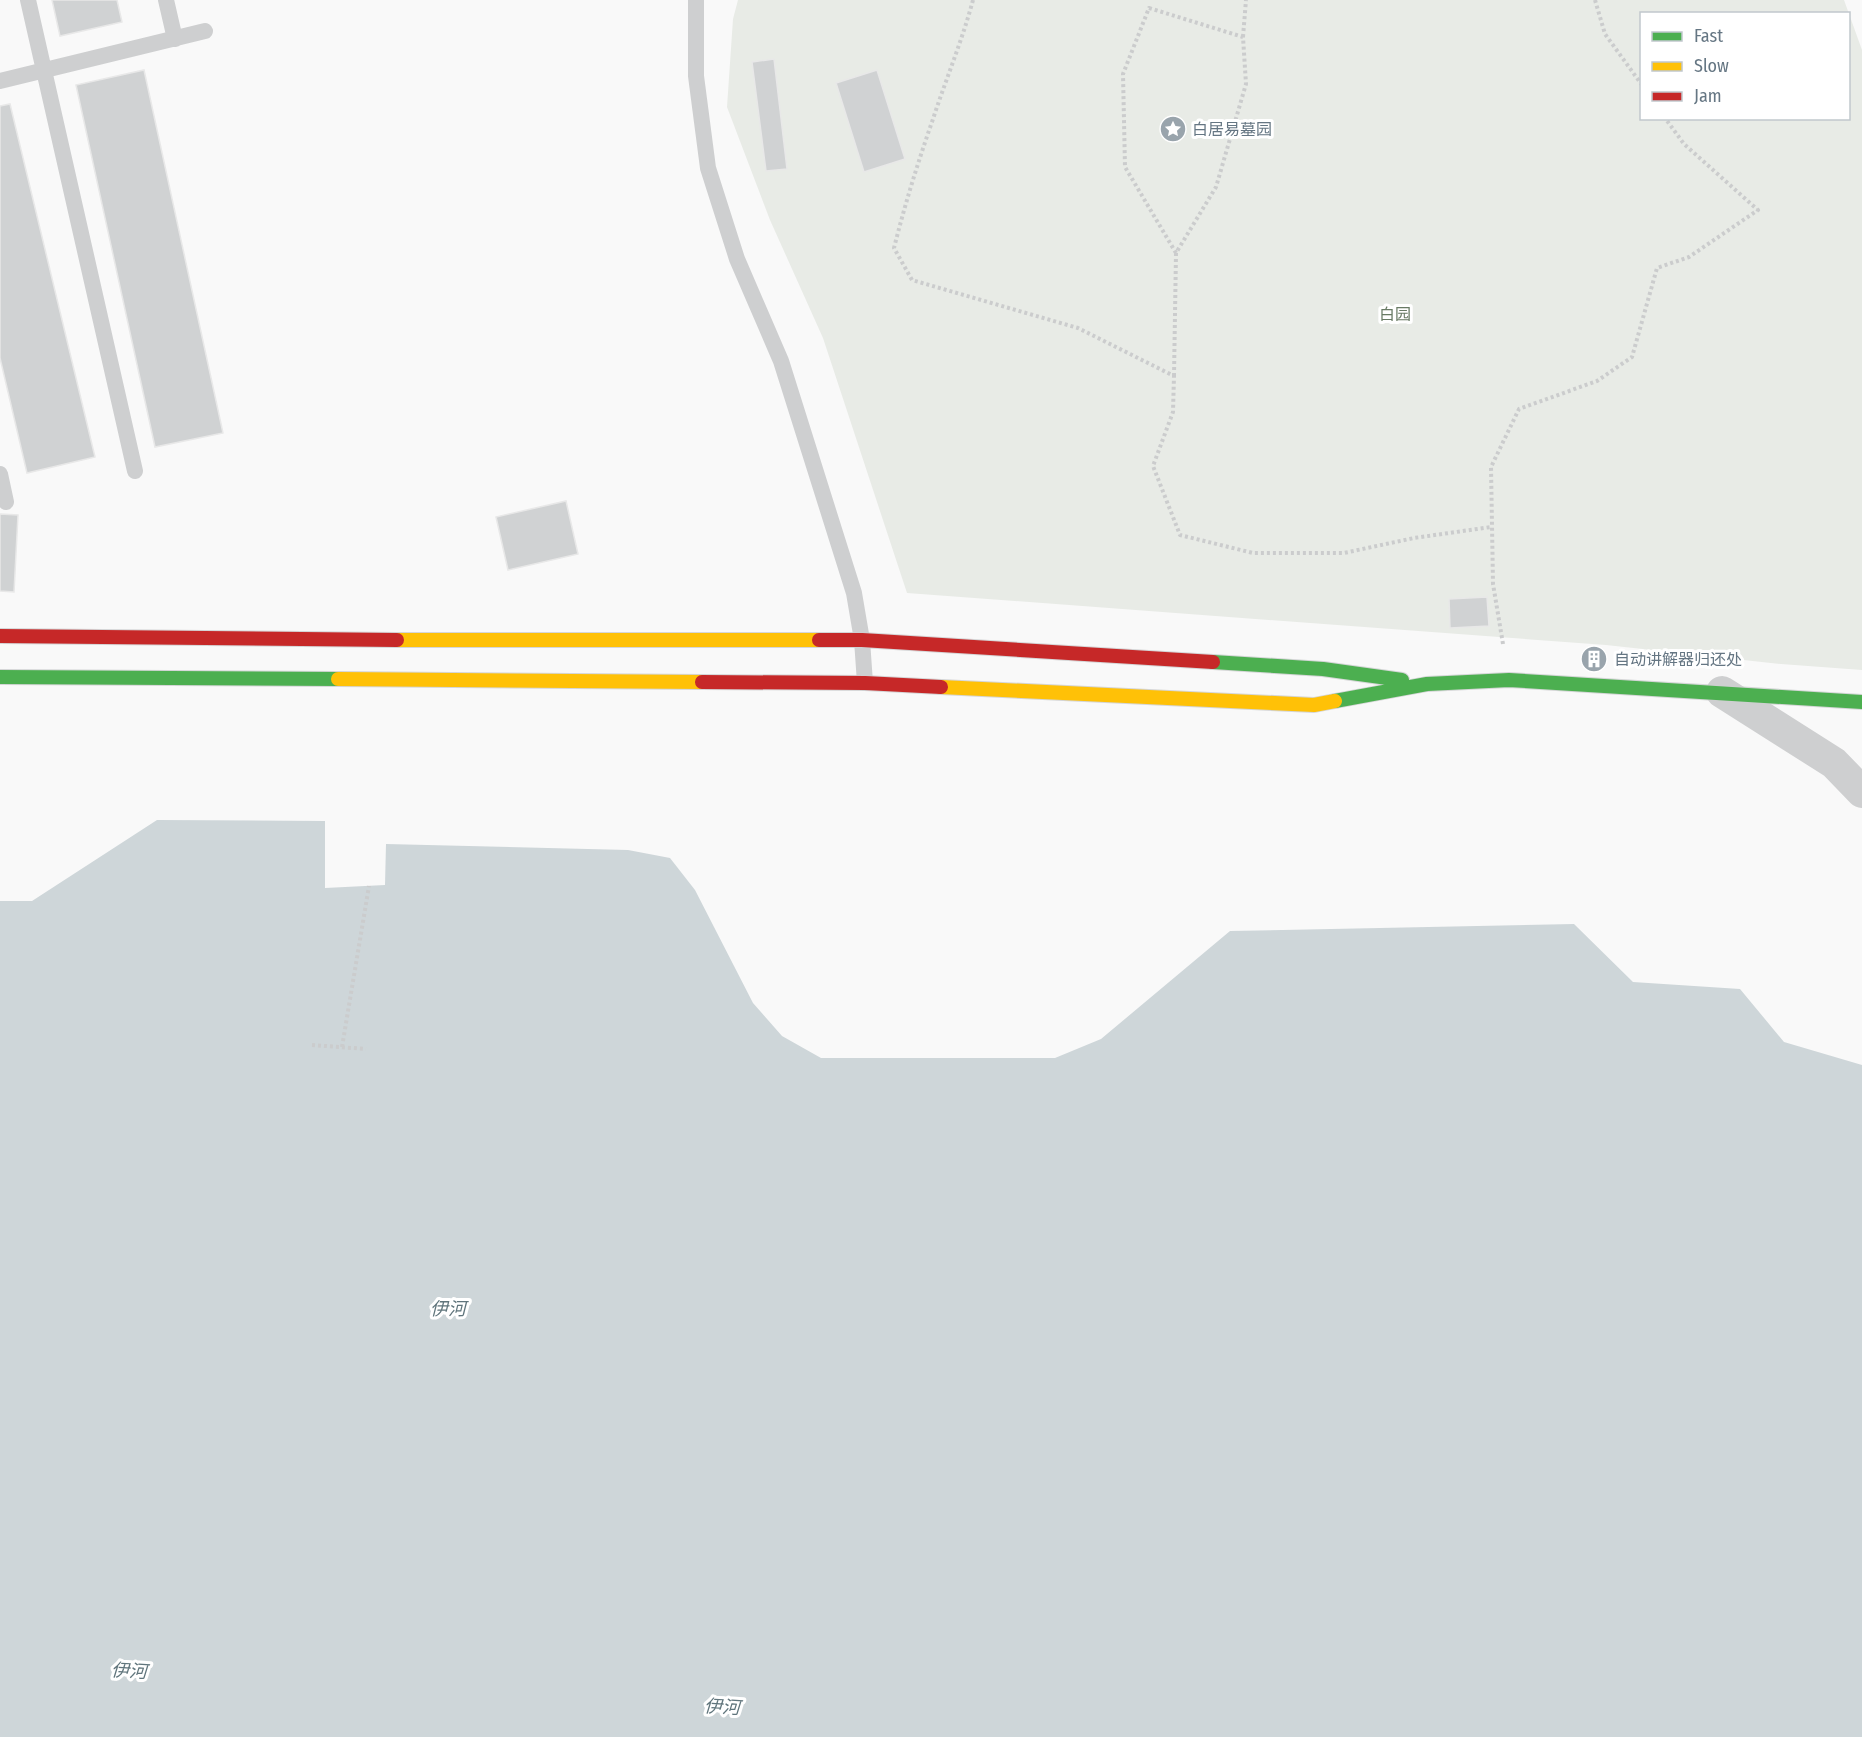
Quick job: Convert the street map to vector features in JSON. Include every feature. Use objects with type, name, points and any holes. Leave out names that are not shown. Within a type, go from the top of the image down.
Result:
[{"type":"main road","points":[[0,636],[304,640],[862,640],[1323,669],[1427,684]]},
{"type":"main road","points":[[0,677],[865,683],[1314,705],[1427,684],[1509,680],[1862,702]]},
{"type":"street","points":[[1722,692],[1834,763],[1862,792]]},
{"type":"lane","points":[[28,0],[135,471]]},
{"type":"lane","points":[[166,0],[175,39]]},
{"type":"lane","points":[[696,0],[696,76],[708,168],[737,260],[784,372],[854,593],[862,640],[865,683]]},
{"type":"lane","points":[[0,81],[206,31]]},
{"type":"lane","points":[[0,474],[6,502]]},
{"type":"path","points":[[973,0],[963,36],[933,117],[894,248],[912,280],[1078,328],[1174,376]]},
{"type":"path","points":[[1152,0],[1123,75],[1125,167],[1176,253]]},
{"type":"path","points":[[1246,0],[1243,37],[1246,84],[1216,187],[1176,253],[1173,412],[1153,466],[1180,535],[1253,553],[1344,553],[1414,537],[1491,527]]},
{"type":"path","points":[[1595,0],[1605,34],[1640,84]]},
{"type":"path","points":[[1149,8],[1243,37]]},
{"type":"path","points":[[1509,680],[1493,584],[1491,467],[1519,409],[1597,381],[1632,357],[1657,268],[1689,256],[1758,210],[1684,144],[1666,120]]},
{"type":"path","points":[[342,1047],[369,886]]},
{"type":"path","points":[[312,1045],[366,1049]]},
{"type":"green space","name":"白园","points":[[738,0],[1844,0],[1848,12],[1640,12],[1640,120],[1850,120],[1850,17],[1862,50],[1862,670],[1781,664],[1606,645],[907,593],[823,338],[770,220],[727,107],[733,19]]},
{"type":"water","name":"伊河","points":[[157,820],[325,821],[325,888],[385,885],[386,844],[628,850],[670,858],[695,890],[753,1003],[782,1036],[821,1058],[1055,1058],[1101,1039],[1230,931],[1574,924],[1633,982],[1740,989],[1784,1042],[1862,1065],[1862,1737],[0,1737],[0,901],[32,901]]},
{"type":"building","points":[[52,0],[117,0],[122,22],[60,36]]},
{"type":"building","points":[[774,59],[787,169],[766,171],[752,62]]},
{"type":"building","points":[[144,70],[223,433],[155,447],[76,85]]},
{"type":"building","points":[[877,70],[905,159],[864,172],[836,83]]},
{"type":"building","points":[[10,104],[95,457],[27,473],[0,358],[0,106]]},
{"type":"building","points":[[566,501],[578,554],[508,570],[496,517]]},
{"type":"building","points":[[0,514],[18,515],[14,592],[0,591]]},
{"type":"building","points":[[1487,597],[1489,626],[1450,628],[1449,599]]},
{"type":"building","name":"自动讲解器归还处","points":[[1600,653],[1602,662],[1588,665],[1587,655]]},
{"type":"traffic: fast","points":[[1213,662],[1323,669],[1402,680]]},
{"type":"traffic: fast","points":[[0,677],[338,679]]},
{"type":"traffic: fast","points":[[1335,701],[1427,684],[1509,680],[1862,702]]},
{"type":"traffic: slow","points":[[397,640],[819,640]]},
{"type":"traffic: slow","points":[[338,679],[702,682]]},
{"type":"traffic: slow","points":[[941,687],[1314,705],[1335,701]]},
{"type":"traffic: jam","points":[[0,636],[397,640]]},
{"type":"traffic: jam","points":[[819,640],[862,640],[1213,662]]},
{"type":"traffic: jam","points":[[702,682],[865,683],[941,687]]},
{"type":"place","name":"白居易墓园","points":[[1173,129]]},
{"type":"place","name":"自动讲解器归还处","points":[[1594,659]]}]
